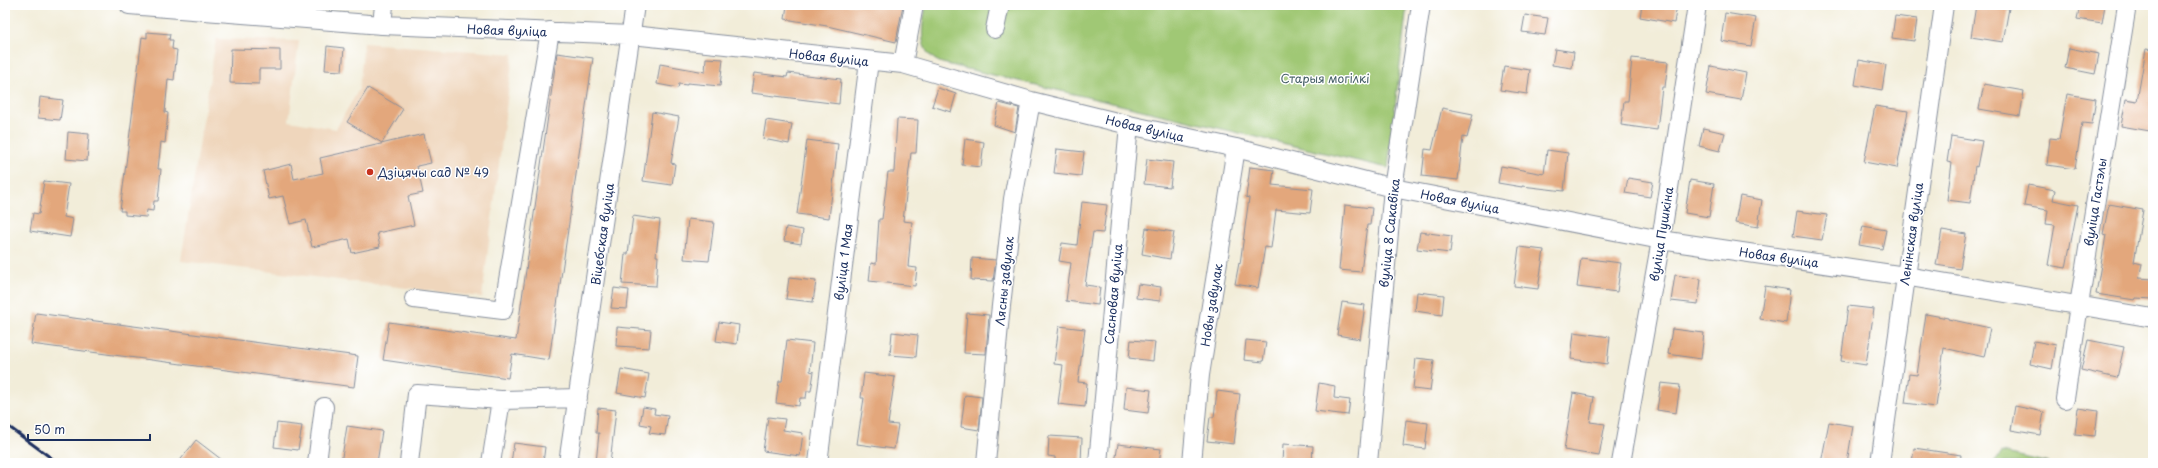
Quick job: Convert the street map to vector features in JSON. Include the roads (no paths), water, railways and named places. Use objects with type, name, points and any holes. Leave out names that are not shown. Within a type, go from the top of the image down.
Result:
[{"type":"street","name":"Новая вуліца","points":[[128,5],[382,25],[632,35],[903,64],[1031,101],[1129,125],[1236,148],[1393,188],[1661,240],[1905,276],[2153,318]]},
{"type":"street","points":[[382,25],[384,5]]},
{"type":"street","name":"Віцебская вуліца","points":[[568,463],[632,35],[635,5]]},
{"type":"street","points":[[903,64],[914,5]]},
{"type":"street","points":[[995,29],[1000,5]]},
{"type":"street","name":"вуліца 8 Сакавіка","points":[[1368,463],[1393,188],[1421,5]]},
{"type":"street","name":"вуліца Пушкіна","points":[[1621,463],[1661,240],[1697,5]]},
{"type":"street","name":"Ленінская вуліца","points":[[1880,463],[1944,5]]},
{"type":"street","name":"вуліца Гастэлы","points":[[2065,399],[2128,5]]},
{"type":"street","points":[[414,298],[503,310],[550,31]]},
{"type":"street","name":"вуліца 1 Мая","points":[[818,463],[869,61]]},
{"type":"street","name":"Лясны завулак","points":[[986,463],[1013,198],[1031,101]]},
{"type":"street","name":"Сасновая вуліца","points":[[1098,463],[1129,125]]},
{"type":"street","name":"Новы завулак","points":[[1192,463],[1200,375],[1236,148]]},
{"type":"street","points":[[409,463],[417,394],[501,400],[578,398]]},
{"type":"street","points":[[491,463],[501,400]]},
{"type":"street","points":[[317,463],[324,407]]},
{"type":"railway","points":[[5,424],[58,463]]},
{"type":"place","name":"Дзіцячы сад № 49","points":[[370,172]]},
{"type":"park label","name":"Старыя могілкі","points":[[1325,78]]}]
